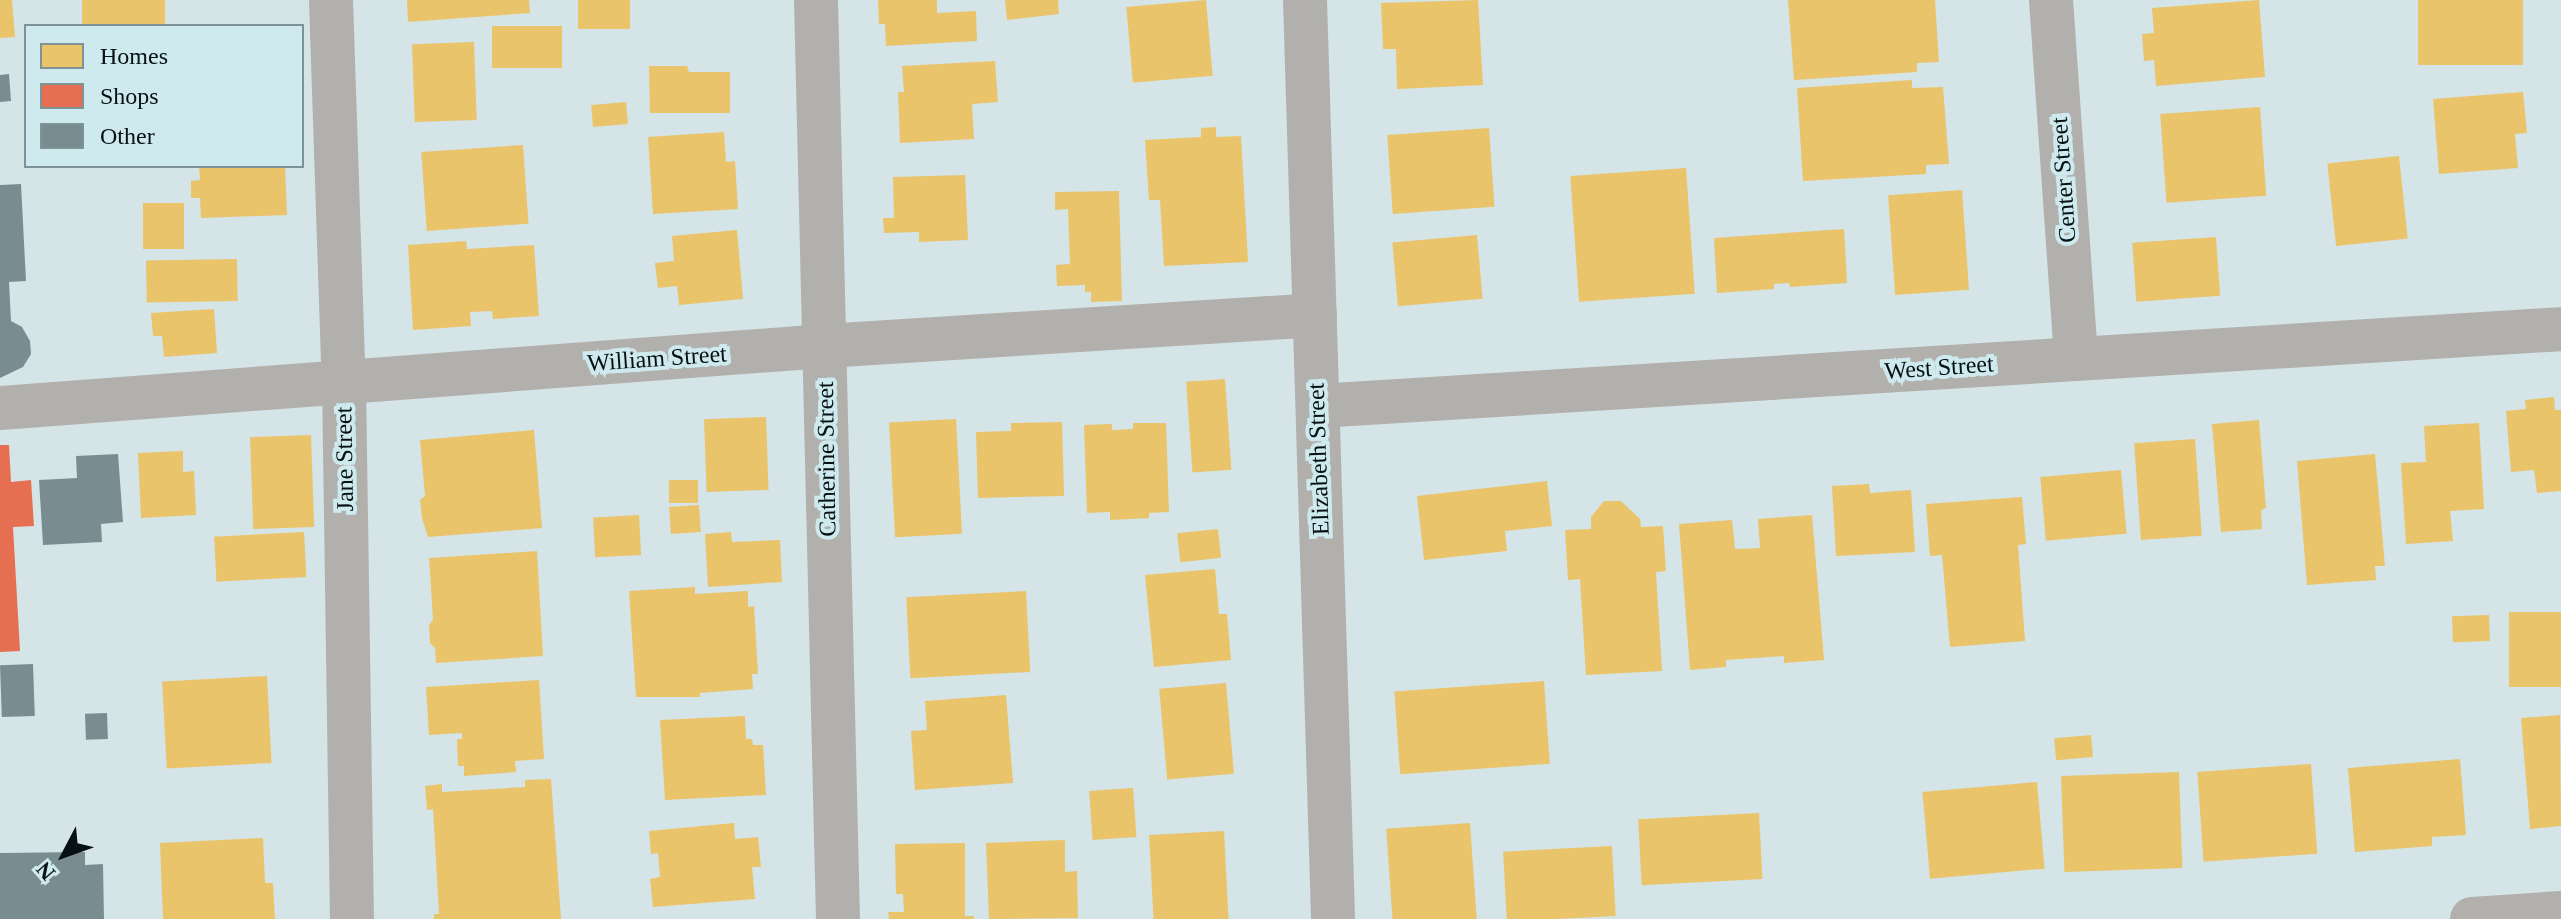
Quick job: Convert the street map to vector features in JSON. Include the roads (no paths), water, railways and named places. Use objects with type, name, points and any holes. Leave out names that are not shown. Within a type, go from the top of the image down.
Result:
[{"type":"street","name":"Jane Street","points":[[331,0],[344,382],[352,919]]},
{"type":"street","name":"Catherine Street","points":[[816,0],[838,919]]},
{"type":"street","name":"Elizabeth Street","points":[[1305,0],[1333,919]]},
{"type":"street","name":"Center Street","points":[[2051,0],[2076,359]]},
{"type":"street","name":"William Street","points":[[0,408],[825,346],[1315,315]]},
{"type":"street","name":"West Street","points":[[1318,406],[2561,329]]},
{"type":"street","points":[[2472,919],[2561,913]]}]
